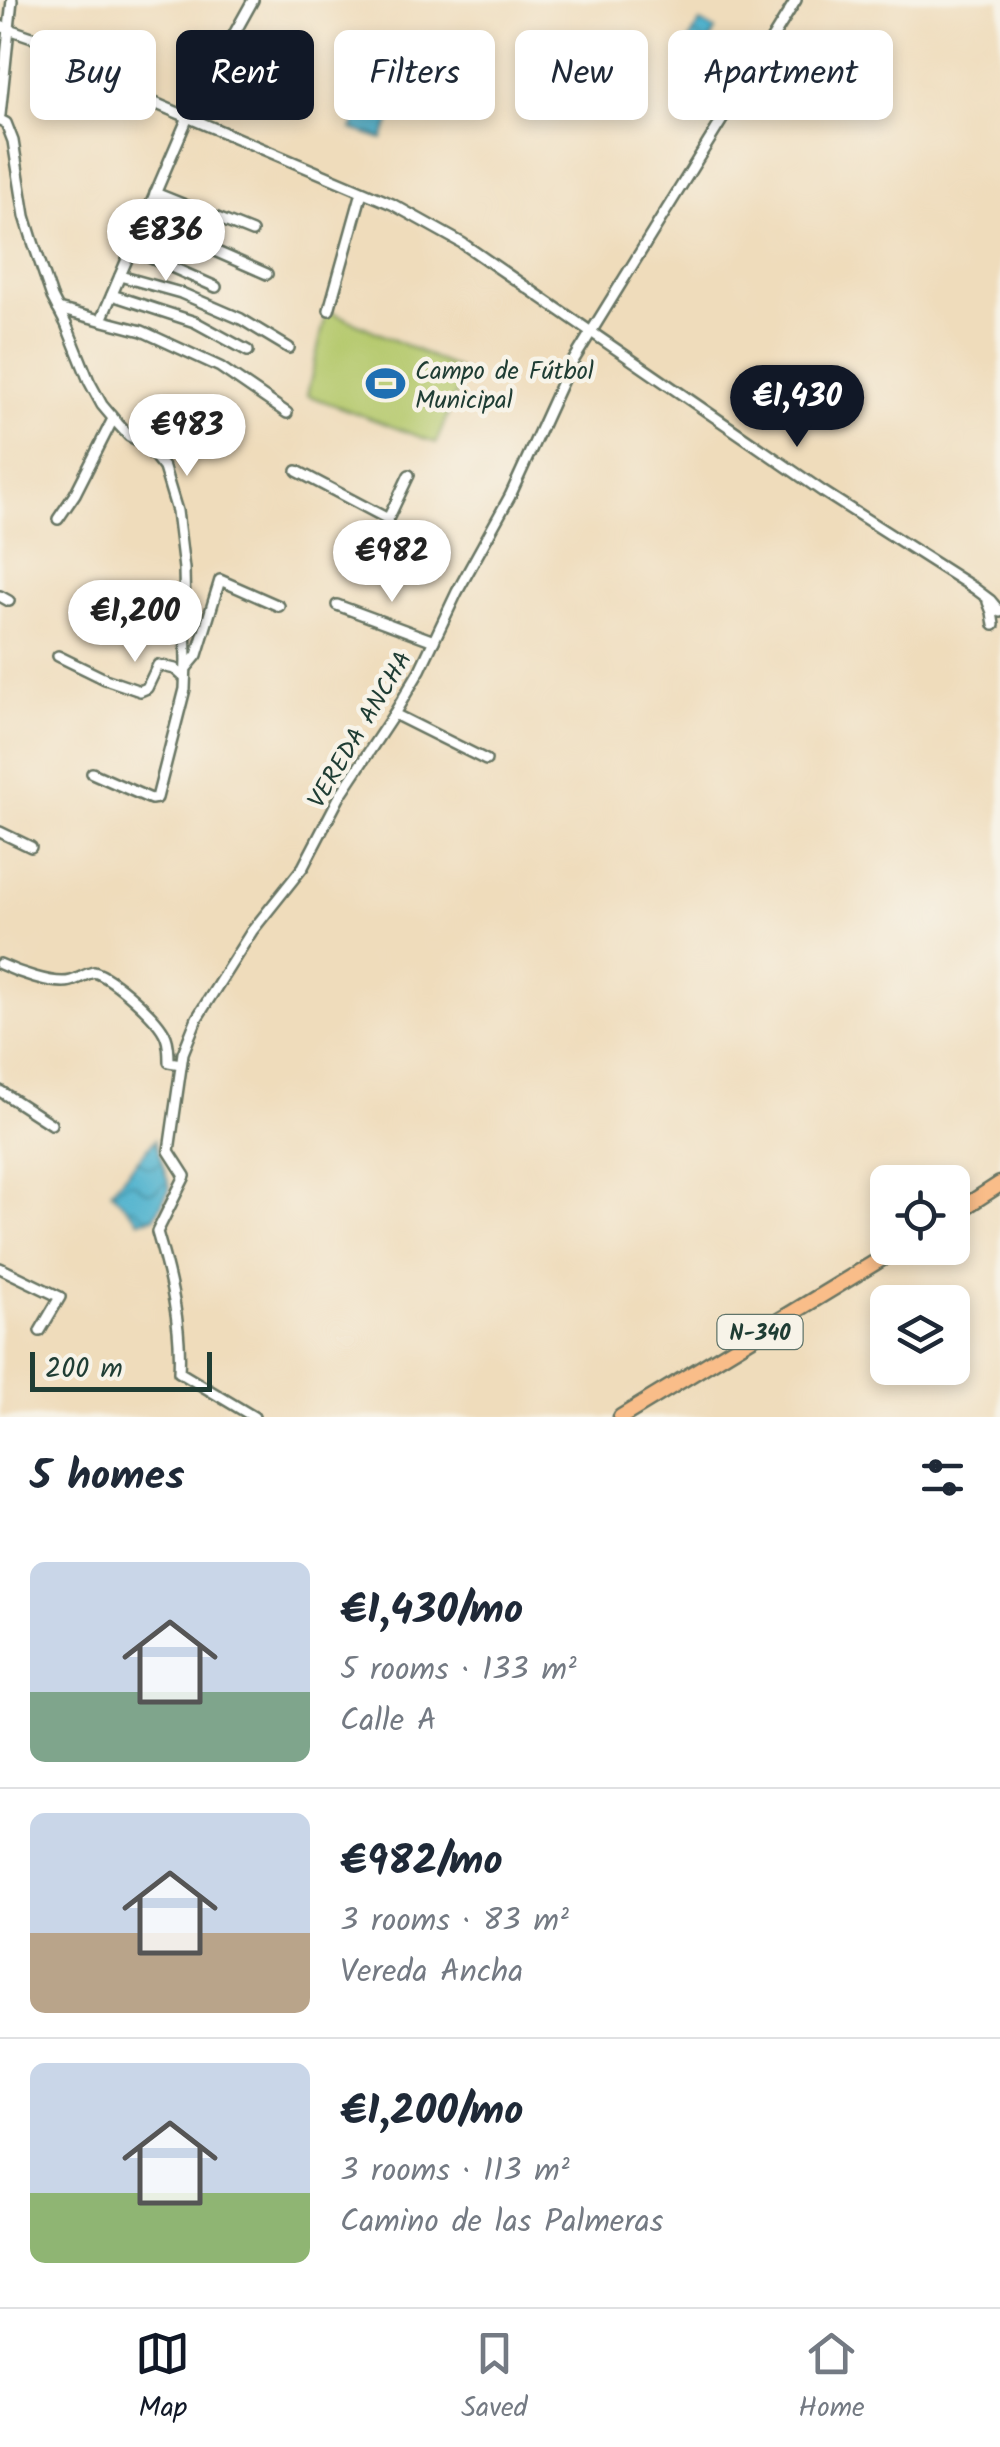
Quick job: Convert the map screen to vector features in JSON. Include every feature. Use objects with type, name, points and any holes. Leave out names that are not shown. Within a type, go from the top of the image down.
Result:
[{"type":"highway","points":[[970,1203],[1000,1184]]},
{"type":"highway","name":"N-340","points":[[621,1417],[872,1265]]},
{"type":"street","points":[[12,0],[5,27],[0,118],[14,140],[25,216],[52,297],[88,381],[128,436],[141,442],[164,468],[176,510],[184,569],[183,699],[157,798],[151,799],[92,774]]},
{"type":"street","points":[[236,30],[253,0]]},
{"type":"street","name":"VEREDA ANCHA","points":[[254,1417],[178,1372],[175,1312],[157,1232],[185,1176],[168,1152],[190,1031],[252,931],[303,866],[341,794],[394,714],[510,496],[567,371],[796,0]]},
{"type":"street","points":[[5,27],[32,37],[176,112]]},
{"type":"street","points":[[101,320],[187,120]]},
{"type":"street","points":[[195,120],[407,212],[462,244],[822,491],[984,595],[1000,612]]},
{"type":"street","points":[[329,310],[362,192]]},
{"type":"street","points":[[155,193],[252,232]]},
{"type":"street","points":[[144,220],[267,274]]},
{"type":"street","points":[[132,249],[216,287]]},
{"type":"street","points":[[120,276],[181,293],[241,319],[289,348]]},
{"type":"street","points":[[112,295],[195,322],[248,351]]},
{"type":"street","points":[[58,309],[142,331],[220,366],[287,413]]},
{"type":"street","points":[[58,519],[113,418]]},
{"type":"street","points":[[296,472],[388,519],[409,475]]},
{"type":"street","points":[[185,674],[197,655],[220,580],[278,606]]},
{"type":"street","points":[[984,595],[994,624]]},
{"type":"street","points":[[337,605],[434,641]]},
{"type":"street","points":[[58,656],[140,691],[146,688],[158,665],[185,674]]},
{"type":"street","points":[[394,714],[486,760]]},
{"type":"street","points":[[0,832],[32,847]]},
{"type":"street","points":[[0,964],[16,972],[60,982],[71,982],[94,972],[106,976],[156,1018],[167,1038],[170,1062],[181,1064]]},
{"type":"street","points":[[0,1090],[51,1124]]},
{"type":"street","points":[[0,1268],[60,1296],[40,1331]]},
{"type":"green space","name":"Campo de Fútbol Municipal","points":[[327,310],[465,372],[436,443],[307,395]]},
{"type":"water","points":[[700,22],[715,30],[695,30]]},
{"type":"water","points":[[357,120],[391,120],[382,139],[352,129]]},
{"type":"water","points":[[155,1140],[170,1188],[154,1218],[139,1221],[111,1191]]},
{"type":"place","name":"Campo de Fútbol Municipal","points":[[385,384]]}]
